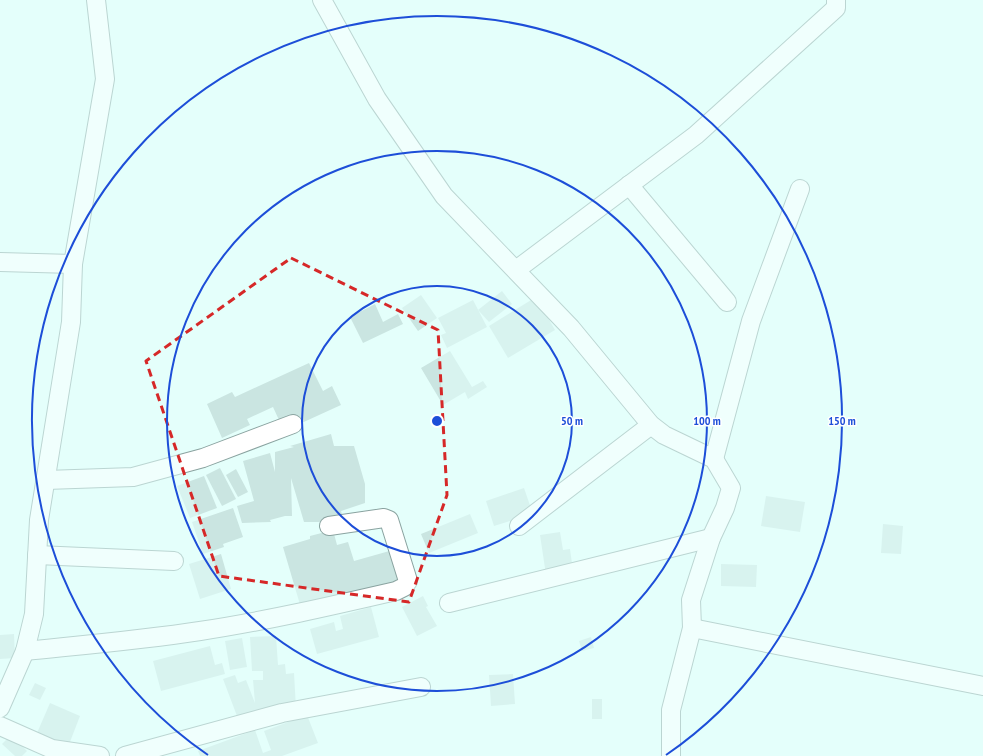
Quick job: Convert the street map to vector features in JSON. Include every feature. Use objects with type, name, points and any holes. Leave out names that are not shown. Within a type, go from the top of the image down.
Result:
[{"type":"street","points":[[0,708],[8,671],[25,650],[34,614],[39,520],[71,322],[73,264],[105,79],[96,0]]},
{"type":"street","points":[[322,0],[377,99],[444,196],[571,328],[651,425],[664,435],[714,459],[731,488],[725,508],[710,538],[691,600],[692,628],[671,710],[671,756]]},
{"type":"street","points":[[516,270],[696,135],[836,8],[836,0]]},
{"type":"street","points":[[629,185],[727,302]]},
{"type":"street","points":[[714,459],[751,321],[800,188]]},
{"type":"street","points":[[0,262],[73,264]]},
{"type":"street","points":[[46,480],[133,476],[202,458],[293,424]]},
{"type":"street","points":[[519,526],[651,425]]},
{"type":"street","points":[[25,650],[115,642],[200,631],[323,608],[396,591],[404,587],[408,581],[389,520],[384,518],[329,526]]},
{"type":"street","points":[[449,602],[710,538]]},
{"type":"street","points":[[37,555],[174,561]]},
{"type":"street","points":[[692,628],[983,686]]},
{"type":"street","points":[[125,756],[282,713],[421,687]]},
{"type":"street","points":[[0,726],[52,749],[100,756]]},
{"type":"highlighted area","points":[[291,258],[438,330],[447,495],[409,602],[219,576],[146,361]]},
{"type":"building","points":[[502,291],[512,304],[489,322],[478,310]]},
{"type":"building","points":[[421,295],[437,318],[418,331],[402,308]]},
{"type":"building","points":[[536,297],[555,330],[508,358],[489,326]]},
{"type":"building","points":[[473,300],[487,327],[447,348],[441,335],[446,333],[438,318]]},
{"type":"building","points":[[375,304],[383,322],[398,314],[403,324],[363,343],[350,317]]},
{"type":"building","points":[[450,351],[472,387],[483,381],[487,387],[468,399],[465,392],[443,405],[421,368]]},
{"type":"building","points":[[309,363],[323,391],[332,386],[341,405],[284,431],[273,407],[247,419],[250,425],[222,438],[207,404],[232,392],[235,397]]},
{"type":"building","points":[[331,434],[334,446],[354,446],[365,484],[365,503],[341,511],[342,514],[322,520],[322,522],[304,522],[291,478],[292,516],[285,516],[270,520],[271,522],[242,523],[237,506],[254,501],[243,461],[270,453],[275,472],[275,452]]},
{"type":"building","points":[[220,468],[236,499],[222,506],[206,475]]},
{"type":"building","points":[[236,469],[248,492],[238,497],[226,475]]},
{"type":"building","points":[[204,476],[217,508],[190,518],[177,486]]},
{"type":"building","points":[[524,488],[533,514],[494,526],[486,501]]},
{"type":"building","points":[[766,496],[805,502],[800,532],[761,526]]},
{"type":"building","points":[[233,508],[243,537],[223,544],[224,547],[203,554],[192,522]]},
{"type":"building","points":[[470,514],[478,533],[429,553],[421,534]]},
{"type":"building","points":[[883,524],[903,526],[901,554],[881,553]]},
{"type":"building","points":[[333,530],[337,545],[348,542],[354,561],[393,550],[402,582],[301,608],[283,547],[310,539],[310,536]]},
{"type":"building","points":[[560,532],[563,550],[570,549],[573,571],[546,575],[540,535]]},
{"type":"building","points":[[221,554],[231,589],[200,599],[189,564]]},
{"type":"building","points":[[721,564],[757,565],[756,587],[721,586]]},
{"type":"building","points":[[423,596],[428,606],[426,607],[437,626],[417,636],[402,607]]},
{"type":"building","points":[[371,607],[379,637],[317,654],[310,629],[334,622],[336,631],[343,629],[340,616]]},
{"type":"building","points":[[14,634],[15,658],[0,659],[0,635]]},
{"type":"building","points":[[276,636],[278,665],[285,664],[286,674],[294,673],[296,708],[240,724],[223,679],[235,675],[238,683],[246,680],[255,703],[253,680],[263,680],[263,671],[252,671],[250,637]]},
{"type":"building","points":[[591,637],[594,648],[582,651],[579,641]]},
{"type":"building","points":[[242,638],[247,667],[230,670],[225,641]]},
{"type":"building","points":[[210,646],[215,665],[222,663],[225,674],[161,691],[153,661]]},
{"type":"building","points":[[513,674],[515,704],[491,706],[489,675]]},
{"type":"building","points":[[35,683],[46,688],[40,700],[29,695]]},
{"type":"building","points":[[592,699],[602,699],[602,719],[592,719]]},
{"type":"building","points":[[50,703],[80,716],[68,747],[37,733]]},
{"type":"building","points":[[307,715],[318,743],[282,756],[200,756],[198,751],[255,730],[263,753],[271,750],[264,731]]},
{"type":"building","points":[[11,735],[27,751],[22,756],[15,756],[2,744]]}]
